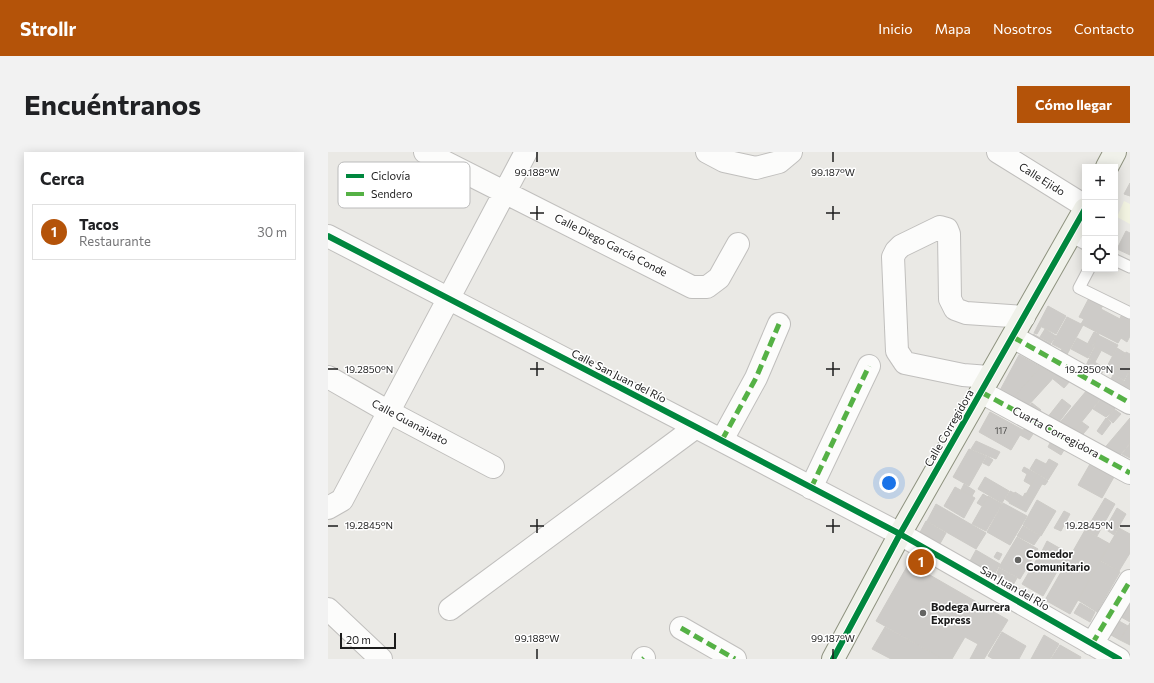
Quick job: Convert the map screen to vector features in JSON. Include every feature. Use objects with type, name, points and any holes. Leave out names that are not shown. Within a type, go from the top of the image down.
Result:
[{"type":"street","name":"Calle Diego García Conde","points":[[425,152],[445,162]]},
{"type":"street","points":[[328,508],[342,500],[526,152]]},
{"type":"street","points":[[707,152],[724,161],[756,168],[779,162],[791,152]]},
{"type":"street","name":"Calle Ejido","points":[[998,152],[1082,204]]},
{"type":"street","points":[[1109,164],[1115,152]]},
{"type":"street","name":"Calle Diego García Conde","points":[[470,174],[692,286],[707,287],[720,278],[738,244]]},
{"type":"street","name":"Calle Corregidora","points":[[834,659],[900,534],[1024,317],[1078,240],[1082,222]]},
{"type":"street","points":[[985,384],[963,375],[905,363],[897,351],[894,257],[896,251],[901,246],[940,227],[947,229],[949,234],[950,299],[955,309],[966,313],[1024,317]]},
{"type":"street","name":"Calle San Juan del Río","points":[[328,236],[900,534]]},
{"type":"street","points":[[722,440],[756,378],[780,324]]},
{"type":"street","points":[[1013,337],[1130,403]]},
{"type":"street","points":[[811,488],[869,366]]},
{"type":"street","name":"Calle Guanajuato","points":[[328,377],[389,412],[493,467]]},
{"type":"street","name":"Cuarta Corregidora","points":[[985,384],[1130,473]]},
{"type":"street","points":[[450,609],[696,427]]},
{"type":"street","name":"San Juan del Río","points":[[900,534],[1119,659]]},
{"type":"street","points":[[1092,644],[1130,581]]},
{"type":"street","points":[[328,609],[381,659]]},
{"type":"street","points":[[682,628],[734,659]]},
{"type":"lane","points":[[1118,261],[1130,267]]},
{"type":"lane","points":[[1087,272],[1079,288],[1130,313]]},
{"type":"shaded area","points":[[1124,201],[1130,204],[1130,224],[1118,218]]},
{"type":"building","points":[[1130,183],[1130,196],[1124,194]]},
{"type":"building","points":[[1126,231],[1130,233],[1130,255],[1118,249]]},
{"type":"building","points":[[1089,298],[1103,305],[1101,309],[1120,319],[1121,316],[1130,320],[1130,336],[1127,342],[1121,338],[1118,343],[1081,324],[1084,319],[1079,317]]},
{"type":"building","points":[[1048,306],[1066,316],[1056,334],[1038,325]]},
{"type":"building","points":[[1067,317],[1083,325],[1064,360],[1058,357],[1062,349],[1052,344]]},
{"type":"building","points":[[1038,325],[1041,327],[1037,334],[1034,333]]},
{"type":"building","points":[[1045,329],[1056,336],[1051,343],[1040,337]]},
{"type":"building","points":[[1094,332],[1099,334],[1092,346],[1088,343]]},
{"type":"building","points":[[1033,334],[1051,344],[1047,352],[1029,342]]},
{"type":"building","points":[[1098,335],[1118,345],[1112,356],[1093,346]]},
{"type":"building","points":[[1077,338],[1094,347],[1088,358],[1071,349]]},
{"type":"building","points":[[1095,347],[1101,351],[1095,362],[1089,358]]},
{"type":"building","points":[[1117,348],[1125,353],[1114,374],[1105,370]]},
{"type":"building","points":[[1126,352],[1130,354],[1130,370],[1124,380],[1114,375]]},
{"type":"building","points":[[1019,355],[1041,367],[1011,400],[998,394]]},
{"type":"building","points":[[1089,359],[1105,368],[1099,378],[1084,370]]},
{"type":"building","points":[[1041,367],[1056,375],[1026,408],[1011,400]]},
{"type":"building","points":[[1130,371],[1130,390],[1122,386]]},
{"type":"building","points":[[1057,375],[1070,381],[1064,388],[1053,379]]},
{"type":"building","points":[[1113,375],[1124,381],[1119,391],[1108,385]]},
{"type":"building","points":[[1087,390],[1101,398],[1071,435],[1057,426]]},
{"type":"building","points":[[1062,399],[1071,406],[1056,426],[1047,418]]},
{"type":"building","points":[[1101,399],[1116,407],[1106,417],[1093,409]]},
{"type":"building","points":[[1032,403],[1041,410],[1036,416],[1027,409]]},
{"type":"building","points":[[1114,409],[1121,414],[1113,423],[1107,418]]},
{"type":"building","points":[[990,412],[1023,430],[1011,450],[979,432]]},
{"type":"building","points":[[1106,418],[1111,423],[1102,435],[1097,431]]},
{"type":"building","points":[[1130,418],[1130,443],[1116,460],[1102,451]]},
{"type":"building","points":[[1082,422],[1089,427],[1078,440],[1071,435]]},
{"type":"building","points":[[1024,429],[1033,434],[1029,440],[1020,435]]},
{"type":"building","points":[[976,441],[1000,452],[996,459],[971,449]]},
{"type":"building","points":[[1050,443],[1064,450],[1061,455],[1048,447]]},
{"type":"building","points":[[1130,444],[1130,458],[1122,454]]},
{"type":"building","points":[[969,449],[986,456],[969,486],[953,477]]},
{"type":"building","points":[[987,456],[993,460],[989,466],[983,463]]},
{"type":"building","points":[[1036,459],[1046,464],[1049,459],[1058,464],[1048,480],[1030,469]]},
{"type":"building","points":[[1090,464],[1114,477],[1102,498],[1078,485]]},
{"type":"building","points":[[1024,467],[1037,474],[1031,485],[1024,481],[1027,474],[1022,471]]},
{"type":"building","points":[[1037,474],[1048,481],[1045,485],[1042,484],[1034,498],[1026,494]]},
{"type":"building","points":[[985,477],[1009,491],[1002,503],[978,489]]},
{"type":"building","points":[[964,484],[975,491],[972,496],[961,490]]},
{"type":"building","points":[[955,487],[975,498],[964,518],[944,506]]},
{"type":"building","points":[[1010,491],[1014,493],[1009,502],[1005,499]]},
{"type":"building","points":[[1015,492],[1023,497],[1025,493],[1034,498],[1026,512],[1009,503]]},
{"type":"building","points":[[983,494],[988,497],[982,506],[977,503]]},
{"type":"building","points":[[988,496],[1002,504],[986,531],[972,524]]},
{"type":"building","points":[[1105,498],[1115,504],[1097,536],[1086,530]]},
{"type":"building","points":[[1037,500],[1056,511],[1041,536],[1023,525]]},
{"type":"building","points":[[1003,503],[1027,516],[1010,545],[987,532]]},
{"type":"building","points":[[936,504],[986,533],[976,549],[927,521]]},
{"type":"building","points":[[1117,508],[1126,514],[1114,535],[1105,529]]},
{"type":"building","points":[[1064,511],[1070,514],[1061,531],[1054,528]]},
{"type":"building","points":[[926,521],[946,533],[937,549],[917,538]]},
{"type":"building","points":[[1023,526],[1040,536],[1034,545],[1017,536]]},
{"type":"building","points":[[1119,528],[1130,534],[1130,553],[1119,571],[1100,560]]},
{"type":"building","points":[[1085,530],[1110,544],[1070,614],[1045,600]]},
{"type":"building","points":[[1017,537],[1038,549],[1020,579],[999,567]]},
{"type":"building","points":[[1047,541],[1070,554],[1066,562],[1043,549]]},
{"type":"building","points":[[1043,549],[1063,561],[1050,584],[1029,572]]},
{"type":"building","points":[[976,550],[1000,564],[994,575],[970,561]]},
{"type":"building","points":[[997,552],[1002,554],[999,560],[994,557]]},
{"type":"building","points":[[1100,561],[1120,572],[1097,612],[1078,600]]},
{"type":"building","points":[[909,563],[1008,620],[984,659],[970,659],[978,644],[965,637],[952,659],[943,659],[876,621]]},
{"type":"building","points":[[999,568],[1017,578],[1013,585],[996,575]]},
{"type":"building","points":[[1029,572],[1050,584],[1043,596],[1022,584]]},
{"type":"building","points":[[1130,602],[1130,622],[1121,617]]},
{"type":"building","points":[[1080,603],[1095,612],[1090,622],[1074,613]]},
{"type":"building","points":[[1119,621],[1128,626],[1120,640],[1111,635]]},
{"type":"building","points":[[1130,623],[1130,645],[1120,640]]},
{"type":"building","points":[[885,627],[943,659],[891,659],[872,649]]},
{"type":"building","points":[[1002,632],[1026,646],[1019,659],[993,659],[988,656]]},
{"type":"building","points":[[1044,635],[1059,644],[1050,659],[1031,659]]},
{"type":"building","points":[[1060,645],[1081,657],[1080,659],[1051,659]]},
{"type":"marked path","points":[[722,440],[756,378],[779,324]]},
{"type":"marked path","points":[[1013,337],[1130,403]]},
{"type":"marked path","points":[[811,488],[869,366]]},
{"type":"marked path","points":[[981,392],[1130,473]]},
{"type":"marked path","points":[[1092,644],[1130,581]]},
{"type":"marked path","points":[[681,628],[735,659]]},
{"type":"cycle path","points":[[833,659],[900,534],[1082,214]]},
{"type":"cycle path","points":[[328,236],[900,534],[1119,659]]},
{"type":"place","name":"Comedor Comunitario","points":[[1018,560]]},
{"type":"place","name":"Tacos","points":[[921,562]]},
{"type":"place","name":"Bodega Aurrera Express","points":[[923,613]]}]
